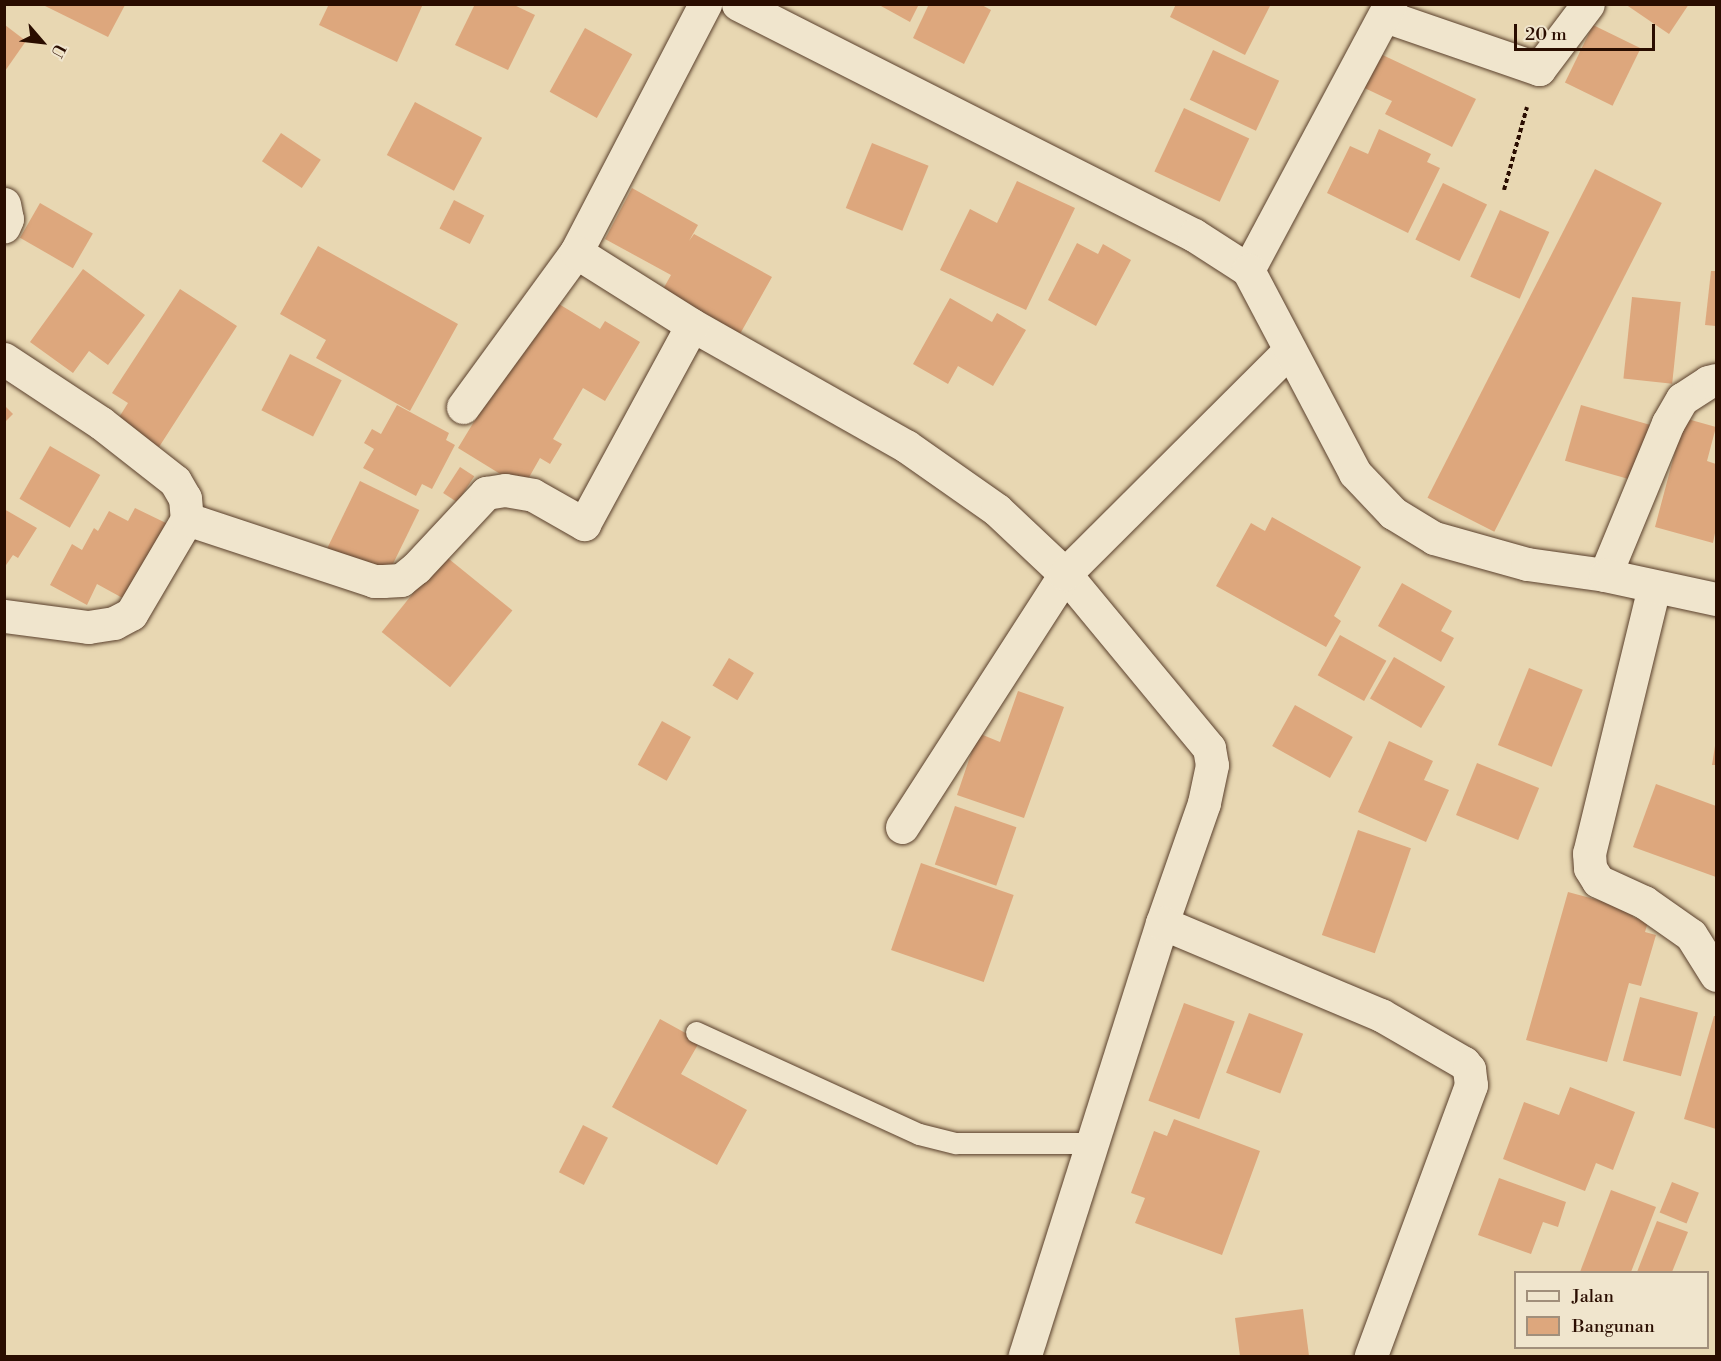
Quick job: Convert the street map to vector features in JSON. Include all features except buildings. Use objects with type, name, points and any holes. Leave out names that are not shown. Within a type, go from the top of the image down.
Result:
[{"type":"street","points":[[463,406],[576,252],[705,4]]},
{"type":"street","points":[[1248,270],[1387,10],[1539,69],[1588,4]]},
{"type":"street","points":[[749,7],[1194,235],[1248,270],[1355,473],[1393,513],[1434,538],[1527,564],[1605,575],[1716,599]]},
{"type":"street","points":[[4,204],[7,219],[4,226]]},
{"type":"street","points":[[576,252],[692,325],[906,446],[997,510],[1065,574],[1209,748],[1212,765],[1204,803],[1162,923],[1025,1356]]},
{"type":"street","points":[[187,519],[383,581],[401,580],[416,568],[486,493],[505,490],[532,495],[584,524],[692,325]]},
{"type":"street","points":[[902,827],[1065,574],[1290,350]]},
{"type":"street","points":[[4,359],[101,423],[175,481],[185,498],[187,519],[130,614],[114,623],[88,627],[4,616]]},
{"type":"street","points":[[1605,575],[1677,407],[1682,399],[1708,382],[1716,380]]},
{"type":"street","points":[[1654,587],[1589,853],[1590,868],[1598,881],[1644,902],[1691,935],[1716,975]]},
{"type":"street","points":[[1162,923],[1381,1014],[1464,1063],[1469,1069],[1472,1085],[1371,1356]]},
{"type":"lane","points":[[696,1032],[920,1134],[956,1143],[1092,1143]]},
{"type":"path","points":[[1504,190],[1539,69]]}]
